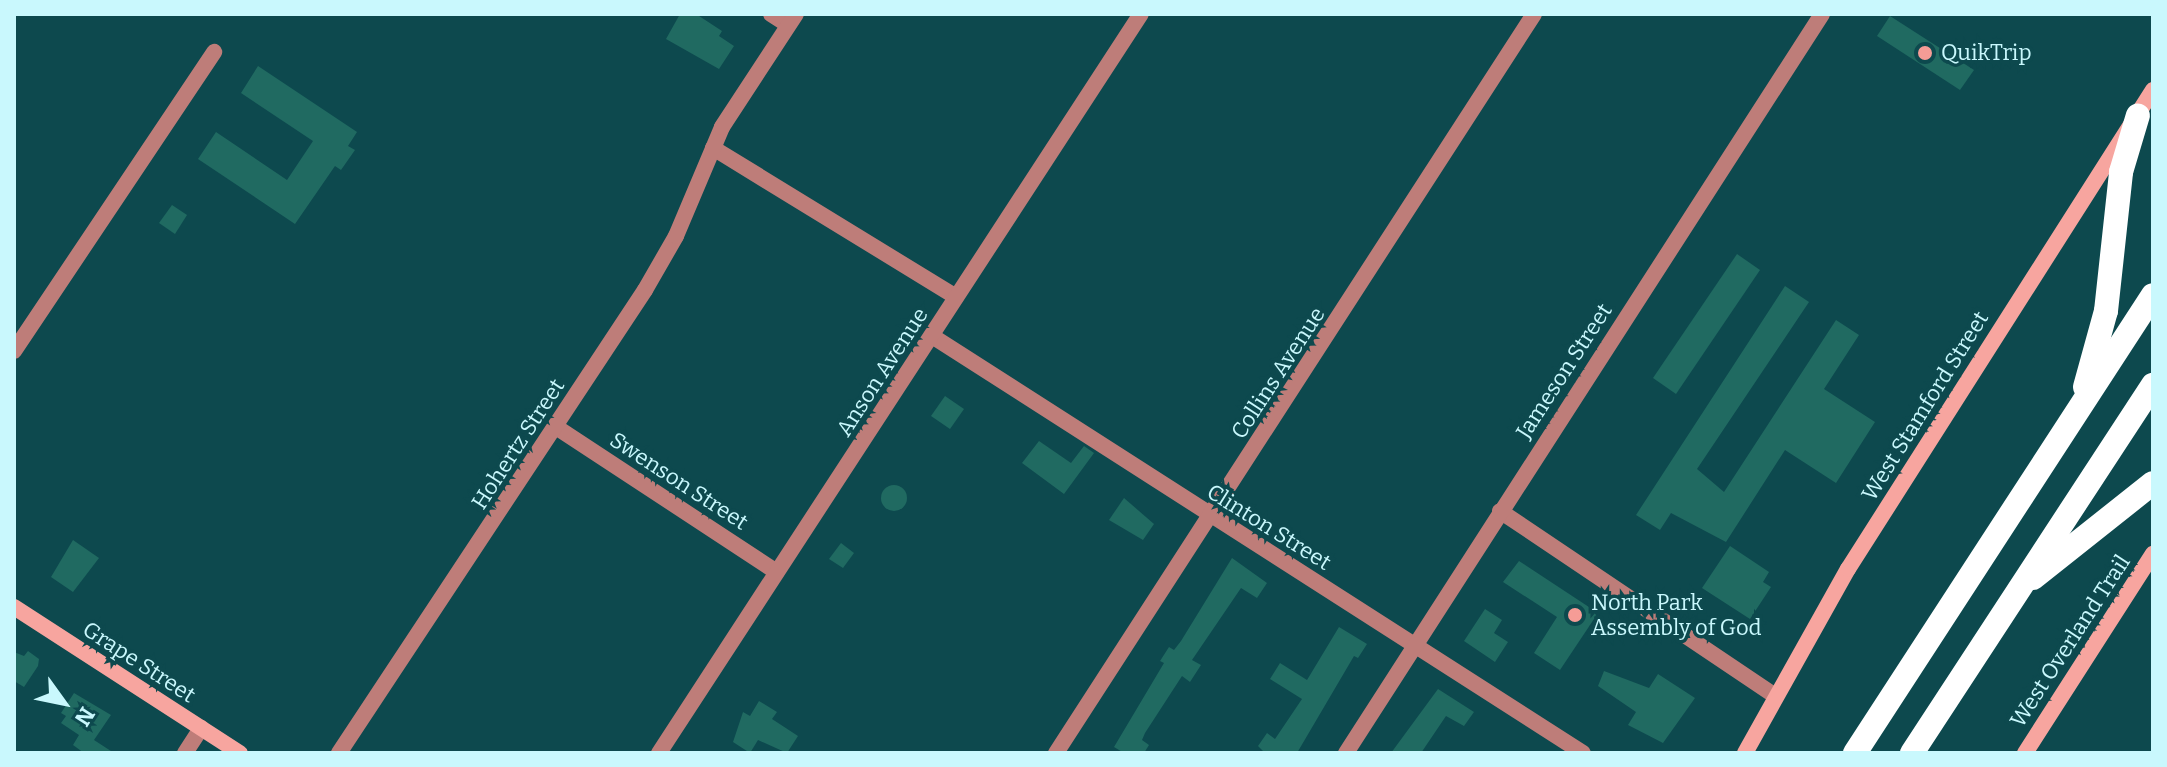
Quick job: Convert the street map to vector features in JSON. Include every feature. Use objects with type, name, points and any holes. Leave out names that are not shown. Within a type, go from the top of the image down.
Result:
[{"type":"highway","points":[[2079,408],[2106,311],[2121,172],[2138,115]]},
{"type":"highway","points":[[1855,753],[2153,295]]},
{"type":"highway","points":[[1912,753],[2153,385]]},
{"type":"highway","points":[[2021,586],[2153,483]]},
{"type":"main road","name":"West Stamford Street","points":[[1745,753],[1775,696],[1904,479],[2153,90]]},
{"type":"main road","name":"West Overland Trail","points":[[2029,751],[2153,554]]},
{"type":"main road","name":"Grape Street","points":[[14,607],[240,753]]},
{"type":"street","points":[[771,14],[792,20]]},
{"type":"street","name":"Anson Avenue","points":[[659,753],[1141,14]]},
{"type":"street","name":"Collins Avenue","points":[[1056,753],[1534,14]]},
{"type":"street","name":"Jameson Street","points":[[1346,753],[1822,14]]},
{"type":"street","name":"Hohertz Street","points":[[339,753],[556,427],[676,236],[713,148],[792,20]]},
{"type":"street","points":[[14,351],[214,52]]},
{"type":"street","points":[[713,148],[956,297]]},
{"type":"street","name":"Clinton Street","points":[[932,336],[1583,753]]},
{"type":"street","name":"Swenson Street","points":[[556,427],[777,572]]},
{"type":"street","points":[[1500,511],[1775,696]]},
{"type":"street","points":[[185,753],[201,728]]},
{"type":"building","points":[[680,14],[696,14],[722,31],[719,36],[734,46],[719,69],[666,39]]},
{"type":"building","name":"QuikTrip","points":[[1890,16],[1974,70],[1960,90],[1877,36]]},
{"type":"building","points":[[258,66],[357,132],[348,146],[355,150],[341,170],[335,166],[295,224],[198,159],[216,132],[287,180],[313,141],[241,93]]},
{"type":"building","points":[[172,205],[187,215],[175,234],[159,223]]},
{"type":"building","points":[[1737,254],[1760,270],[1676,394],[1653,378]]},
{"type":"building","points":[[1785,286],[1809,302],[1697,469],[1724,492],[1836,320],[1859,335],[1824,389],[1875,422],[1836,483],[1785,450],[1726,542],[1671,513],[1660,530],[1636,515]]},
{"type":"building","points":[[945,396],[964,409],[950,429],[931,416]]},
{"type":"building","points":[[1039,441],[1071,463],[1084,446],[1094,453],[1064,494],[1022,463]]},
{"type":"building","points":[[894,485],[903,489],[907,498],[903,507],[894,511],[885,507],[881,498],[885,489]]},
{"type":"building","points":[[1124,498],[1154,524],[1143,540],[1109,520]]},
{"type":"building","points":[[73,540],[99,558],[73,592],[51,577]]},
{"type":"building","points":[[841,543],[854,553],[843,568],[829,559]]},
{"type":"building","points":[[1730,546],[1769,572],[1763,582],[1771,587],[1750,619],[1702,588]]},
{"type":"building","points":[[1232,558],[1267,583],[1257,598],[1241,588],[1192,660],[1201,665],[1190,682],[1182,676],[1145,733],[1142,740],[1149,745],[1144,753],[1124,753],[1114,747],[1164,663],[1160,661],[1169,647],[1174,650],[1181,641]]},
{"type":"building","name":"North Park Assembly of God","points":[[1519,561],[1598,613],[1560,670],[1534,653],[1557,617],[1503,582]]},
{"type":"building","points":[[1485,609],[1502,620],[1494,633],[1508,642],[1495,662],[1464,641]]},
{"type":"building","points":[[1339,627],[1367,644],[1358,658],[1354,656],[1297,753],[1265,753],[1258,746],[1267,733],[1275,739],[1302,699],[1270,679],[1280,663],[1307,680]]},
{"type":"building","points":[[28,651],[39,659],[38,666],[24,687],[14,681],[14,652],[24,656]]},
{"type":"building","points":[[1604,671],[1649,688],[1658,674],[1695,698],[1663,743],[1628,725],[1636,712],[1598,686]]},
{"type":"building","points":[[1438,689],[1474,712],[1464,726],[1446,716],[1421,753],[1391,753]]},
{"type":"building","points":[[74,693],[111,715],[94,740],[114,753],[84,753],[73,745],[79,735],[61,723],[66,716],[61,713]]},
{"type":"building","points":[[759,701],[777,712],[772,719],[798,736],[787,753],[758,740],[750,753],[733,742],[743,712],[750,716]]},
{"type":"place","name":"QuikTrip","points":[[1925,53]]},
{"type":"place","name":"North Park Assembly of God","points":[[1575,615]]}]
